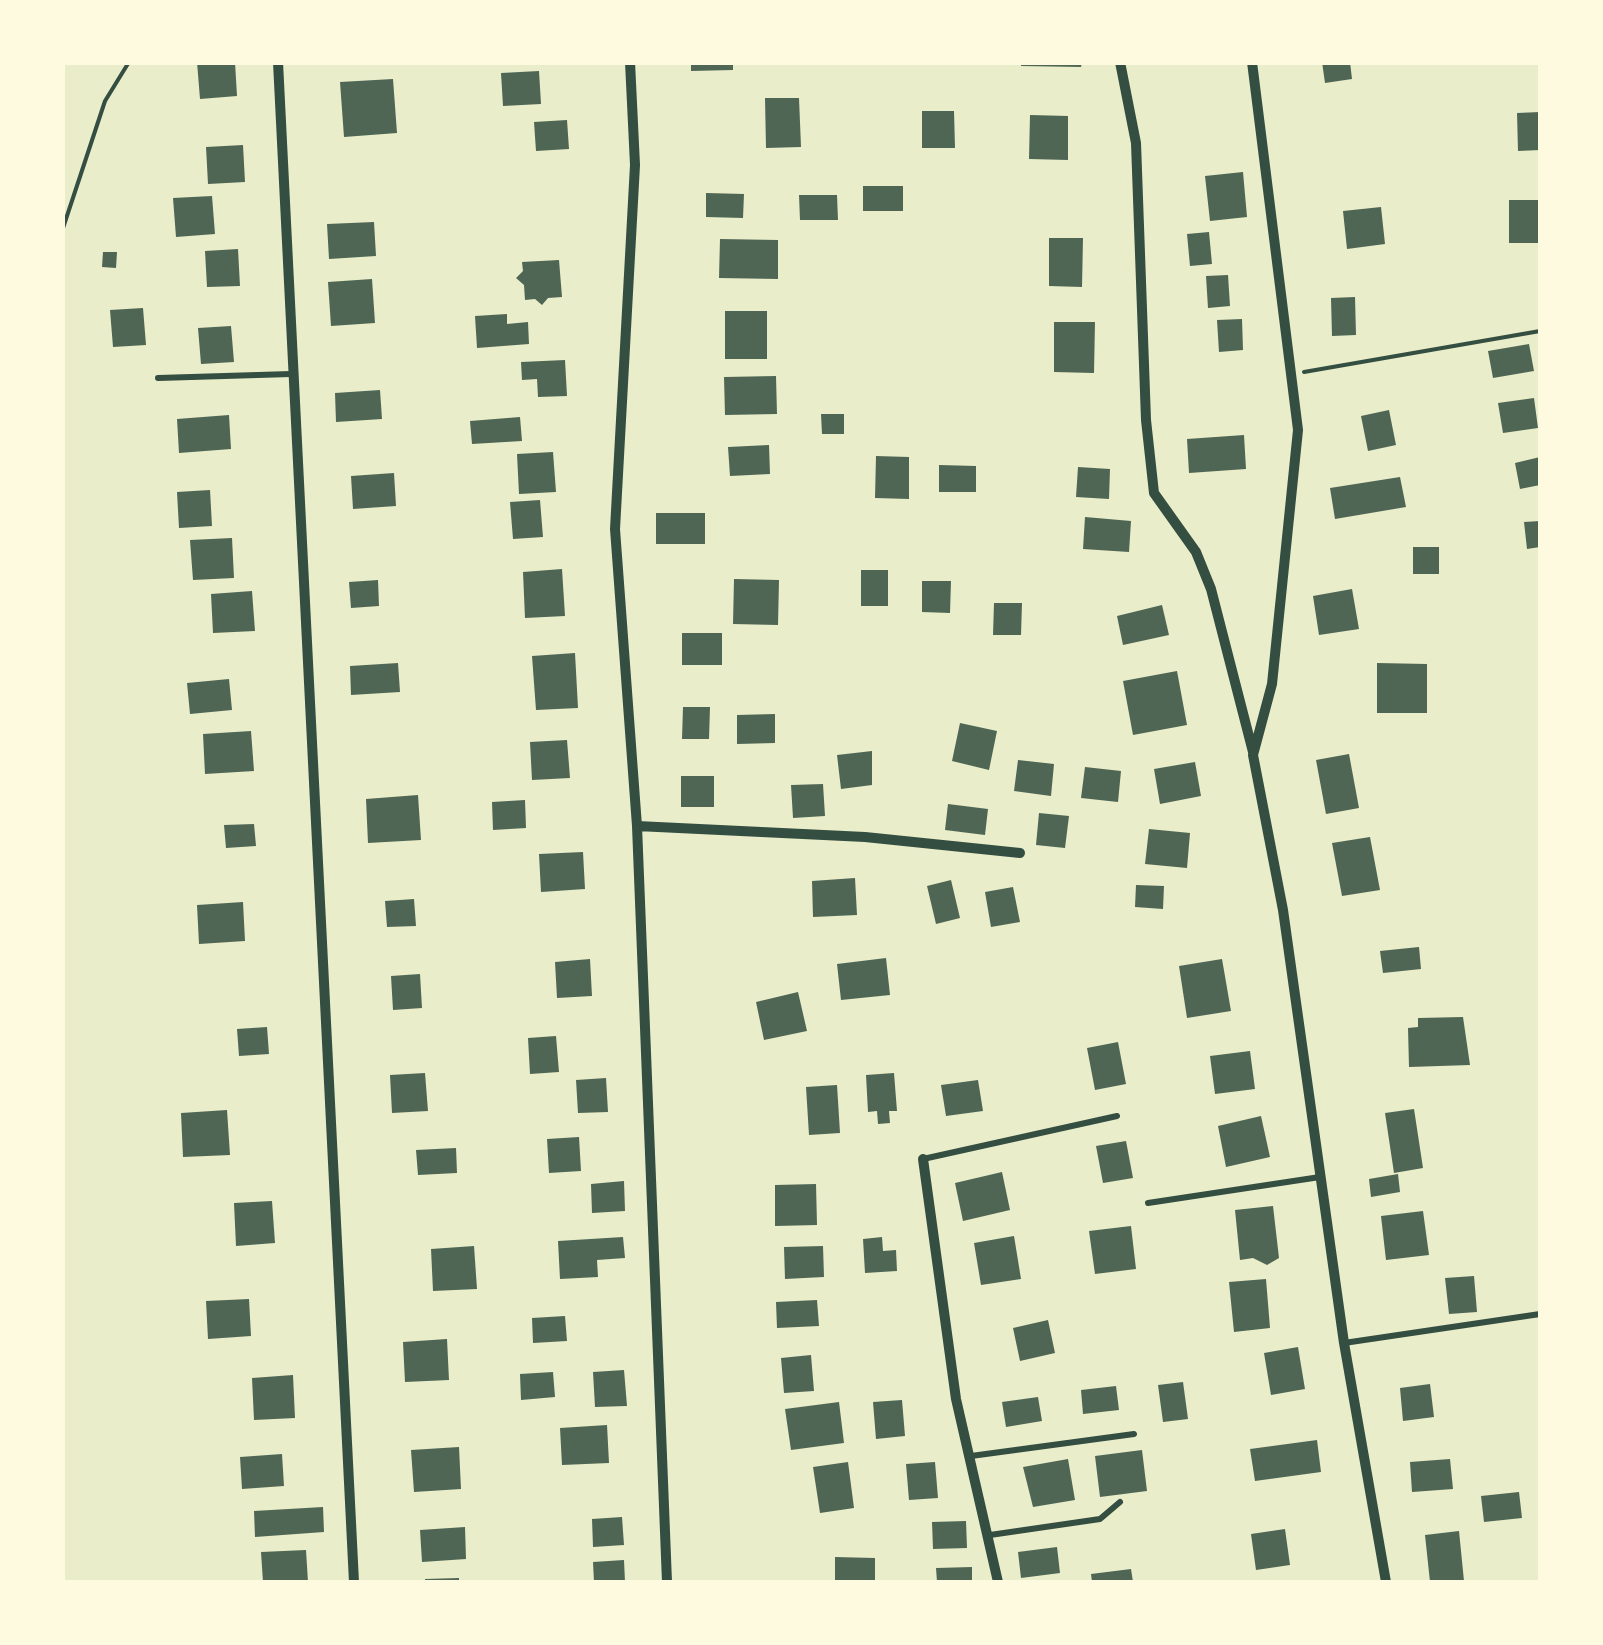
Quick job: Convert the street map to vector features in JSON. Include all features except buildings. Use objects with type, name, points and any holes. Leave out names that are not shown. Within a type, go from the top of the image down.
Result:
[{"type":"street","points":[[278,62],[354,1582]]},
{"type":"street","points":[[630,62],[635,165],[615,528],[637,826],[668,1582]]},
{"type":"street","points":[[1120,62],[1136,143],[1146,420],[1154,493],[1196,552],[1212,589],[1254,755],[1282,910],[1344,1343],[1386,1582]]},
{"type":"street","points":[[1252,62],[1298,430],[1272,684],[1254,755]]},
{"type":"street","points":[[637,826],[865,836],[1020,853]]},
{"type":"street","points":[[923,1158],[956,1399],[998,1582]]},
{"type":"lane","points":[[158,378],[291,374]]},
{"type":"lane","points":[[923,1158],[1117,1116]]},
{"type":"lane","points":[[1148,1203],[1320,1176]]},
{"type":"lane","points":[[1344,1343],[1540,1314]]},
{"type":"lane","points":[[970,1456],[1134,1434]]},
{"type":"lane","points":[[990,1535],[1100,1518],[1120,1502]]},
{"type":"path","points":[[62,231],[105,101],[129,62]]},
{"type":"path","points":[[1288,374],[1540,331]]}]
